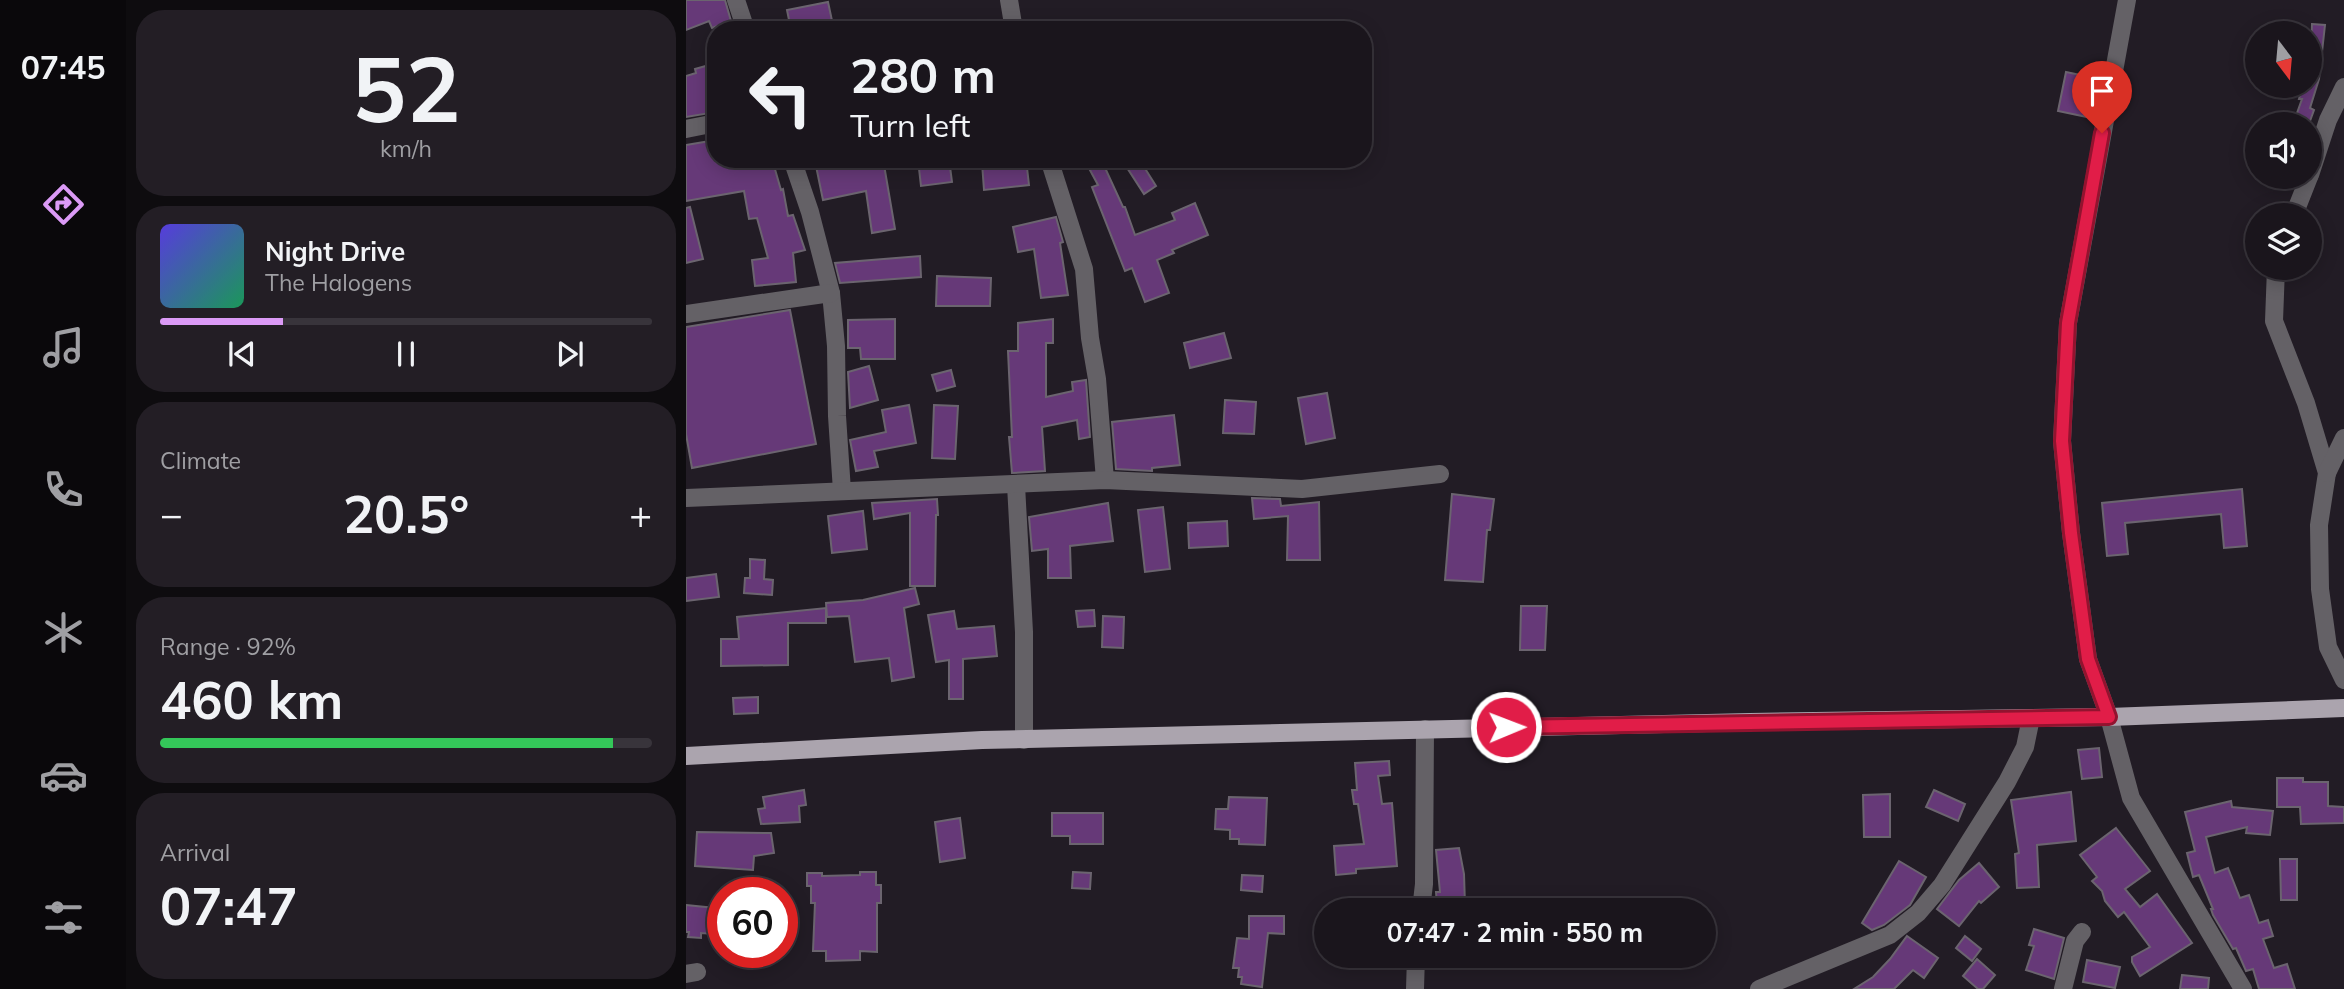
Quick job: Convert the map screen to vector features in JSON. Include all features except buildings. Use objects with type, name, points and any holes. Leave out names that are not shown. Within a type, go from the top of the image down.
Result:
[{"type":"main road","points":[[686,756],[1024,740],[1425,729],[2109,717],[2344,708]]},
{"type":"street","points":[[736,0],[743,21]]},
{"type":"street","points":[[1009,0],[1012,21]]},
{"type":"street","points":[[2127,0],[2068,323],[2062,441],[2071,533],[2088,659],[2109,717],[2131,799],[2243,989]]},
{"type":"street","points":[[2322,139],[2344,87]]},
{"type":"street","points":[[686,129],[707,125]]},
{"type":"street","points":[[795,168],[810,212],[831,293],[842,491]]},
{"type":"street","points":[[1052,168],[1084,269],[1105,480]]},
{"type":"street","points":[[2276,280],[2274,321],[2306,403],[2327,473]]},
{"type":"street","points":[[686,314],[831,293]]},
{"type":"street","points":[[2344,438],[2327,473],[2319,525],[2319,590],[2328,647],[2344,680]]},
{"type":"street","points":[[686,498],[1105,480],[1303,489],[1440,474]]},
{"type":"street","points":[[1016,485],[1024,632],[1024,740]]},
{"type":"street","points":[[1759,989],[1890,935],[1918,913],[1942,885],[2007,782],[2025,747],[2031,718]]},
{"type":"street","points":[[1422,898],[1425,729]]},
{"type":"street","points":[[2063,989],[2074,941],[2082,932]]},
{"type":"street","points":[[1415,989],[1416,968]]},
{"type":"route","points":[[1506,727],[2109,717],[2088,659],[2062,441],[2068,323],[2102,133]]}]
